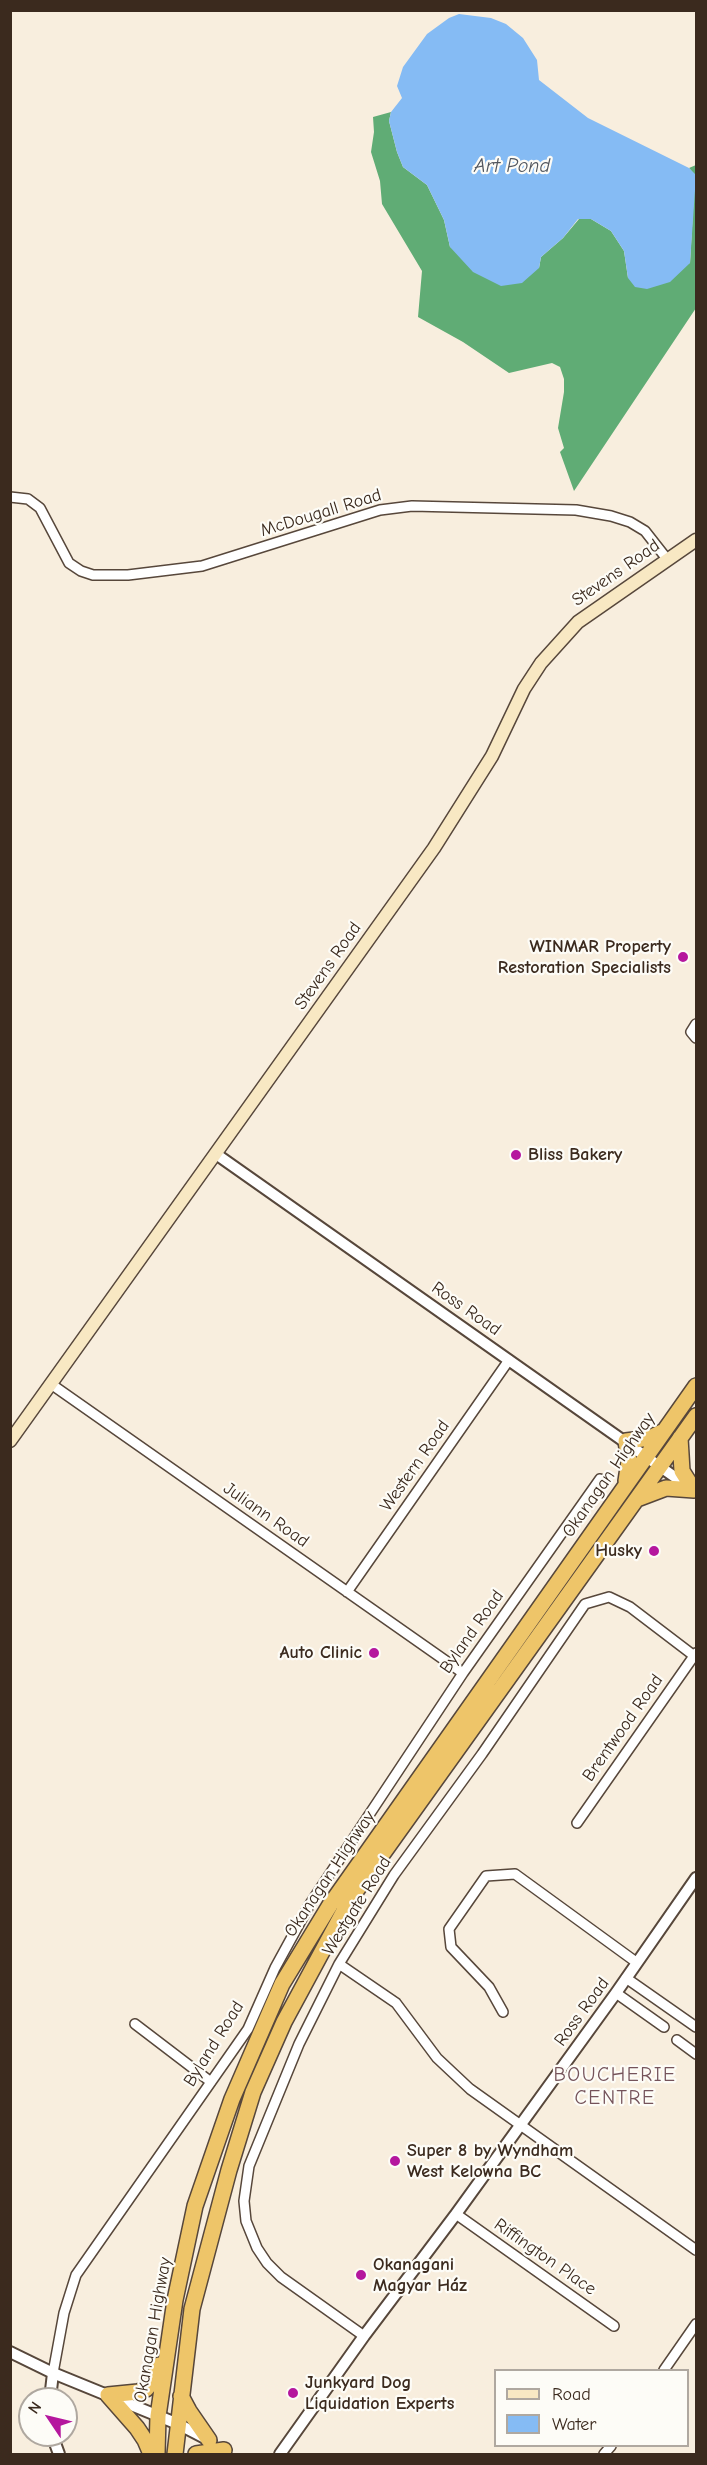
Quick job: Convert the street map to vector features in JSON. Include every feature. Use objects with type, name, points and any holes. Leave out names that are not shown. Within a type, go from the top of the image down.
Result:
[{"type":"highway","name":"Okanagan Highway","points":[[157,2454],[158,2416],[175,2300],[195,2206],[232,2099],[282,1984],[330,1905],[696,1386]]},
{"type":"highway","name":"Okanagan Highway","points":[[175,2454],[192,2309],[229,2170],[253,2092],[284,2022],[351,1898],[696,1416]]},
{"type":"highway","points":[[625,1486],[629,1461],[626,1441],[650,1438],[664,1430]]},
{"type":"highway","points":[[680,1438],[682,1470],[695,1491]]},
{"type":"highway","points":[[637,1498],[666,1488],[695,1491]]},
{"type":"highway","points":[[108,2395],[146,2389],[153,2381],[169,2340]]},
{"type":"highway","points":[[108,2395],[137,2428],[151,2454]]},
{"type":"highway","points":[[181,2396],[209,2440]]},
{"type":"highway","points":[[196,2454],[227,2452]]},
{"type":"main road","name":"Stevens Road","points":[[10,1441],[434,848],[492,756],[524,689],[541,663],[578,622],[696,540]]},
{"type":"street","name":"McDougall Road","points":[[10,496],[28,499],[40,508],[69,563],[93,575],[128,575],[202,566],[380,510],[412,506],[576,510],[610,516],[630,522],[645,531],[667,559]]},
{"type":"street","name":"Ross Road","points":[[216,1154],[695,1491]]},
{"type":"street","name":"Western Road","points":[[347,1592],[509,1360]]},
{"type":"street","name":"Juliann Road","points":[[51,1384],[463,1672]]},
{"type":"street","name":"Byland Road","points":[[51,2387],[64,2313],[76,2275],[248,2028],[275,1968],[310,1904],[463,1672],[600,1479]]},
{"type":"street","name":"Westgate Road","points":[[364,2336],[281,2277],[267,2263],[250,2235],[244,2201],[249,2166],[299,2044],[339,1964],[394,1875],[482,1754],[585,1604],[609,1597],[630,1607],[695,1654]]},
{"type":"street","name":"Brentwood Road","points":[[577,1822],[695,1654]]},
{"type":"street","points":[[503,2012],[489,1987],[451,1947],[448,1929],[486,1876],[515,1874],[636,1962]]},
{"type":"street","name":"Ross Road","points":[[280,2454],[615,1994],[696,1878]]},
{"type":"street","points":[[339,1964],[396,2002],[437,2058],[470,2089],[696,2250]]},
{"type":"street","points":[[626,1978],[696,2027]]},
{"type":"street","points":[[615,1994],[664,2027]]},
{"type":"street","points":[[135,2024],[211,2082]]},
{"type":"street","points":[[677,2040],[696,2054]]},
{"type":"street","name":"Riffington Place","points":[[456,2214],[614,2326]]},
{"type":"street","points":[[665,2369],[696,2324]]},
{"type":"street","points":[[10,2352],[53,2373],[178,2424],[227,2452]]},
{"type":"green space","points":[[391,112],[389,121],[403,167],[427,185],[444,220],[450,247],[539,268],[541,257],[563,238],[579,219],[591,219],[611,231],[624,251],[628,278],[690,263],[695,175],[689,168],[696,165],[696,308],[574,491],[560,452],[564,448],[558,428],[564,379],[560,367],[552,363],[509,373],[463,342],[418,317],[422,271],[382,204],[380,181],[371,152],[374,132],[373,117]]},
{"type":"water","name":"Art Pond","points":[[459,14],[491,18],[506,24],[523,38],[537,60],[539,80],[588,118],[689,168],[696,175],[690,263],[670,282],[647,289],[635,287],[628,278],[624,251],[611,231],[591,219],[578,219],[563,238],[541,257],[539,268],[522,283],[501,286],[473,272],[450,247],[444,220],[427,185],[403,167],[389,121],[391,112],[402,98],[397,86],[403,67],[427,34],[449,18]]},
{"type":"place","name":"WINMAR Property Restoration Specialists","points":[[683,957]]},
{"type":"place","name":"Bliss Bakery","points":[[516,1155]]},
{"type":"place","name":"Husky","points":[[654,1551]]},
{"type":"place","name":"Auto Clinic","points":[[374,1653]]},
{"type":"place","name":"Super 8 by Wyndham West Kelowna BC","points":[[395,2161]]},
{"type":"place","name":"Okanagani Magyar Ház","points":[[361,2275]]},
{"type":"place","name":"Junkyard Dog Liquidation Experts","points":[[293,2393]]},
{"type":"district","name":"BOUCHERIE CENTRE","points":[[615,2086]]}]
